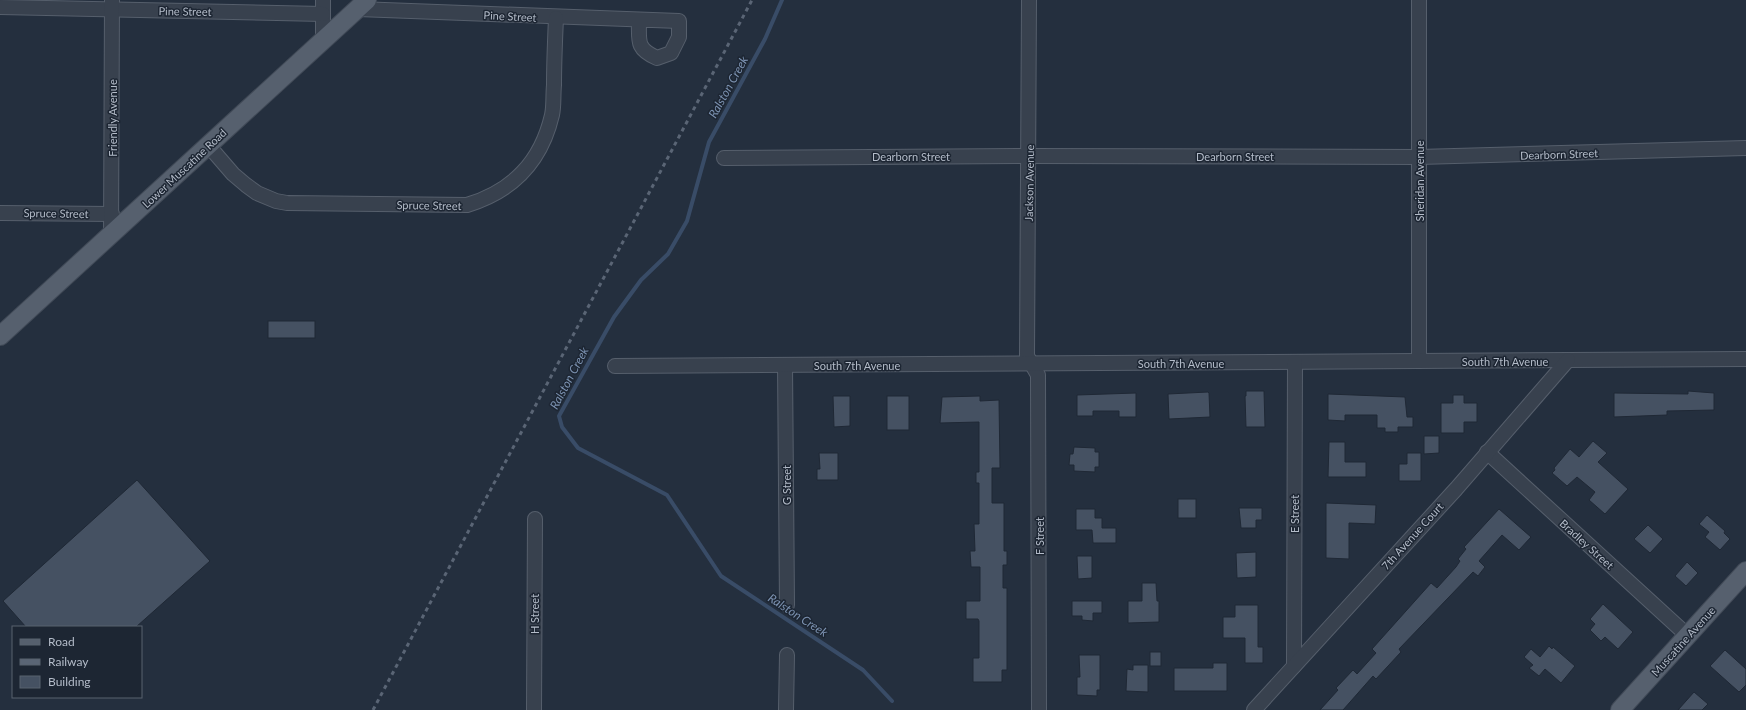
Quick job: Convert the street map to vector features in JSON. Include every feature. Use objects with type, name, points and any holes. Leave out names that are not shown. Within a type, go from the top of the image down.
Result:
[{"type":"main road","name":"Lower Muscatine Road","points":[[0,336],[363,5]]},
{"type":"main road","name":"Muscatine Avenue","points":[[1620,710],[1746,571]]},
{"type":"street","name":"Jackson Avenue","points":[[1028,0],[1029,156],[1027,356],[1032,364]]},
{"type":"street","name":"Sheridan Avenue","points":[[1418,361],[1419,0]]},
{"type":"street","name":"Pine Street","points":[[0,7],[112,5],[323,7]]},
{"type":"street","name":"Friendly Avenue","points":[[111,236],[112,5]]},
{"type":"street","name":"Pine Street","points":[[363,5],[556,18],[639,21]]},
{"type":"street","points":[[323,7],[323,40]]},
{"type":"street","name":"Spruce Street","points":[[208,145],[233,174],[246,185],[257,193],[282,202],[467,206],[480,201],[512,183],[521,176],[534,160],[543,143],[552,114],[556,18]]},
{"type":"street","name":"Dearborn Street","points":[[724,158],[1029,156],[1419,157],[1746,148]]},
{"type":"street","name":"Spruce Street","points":[[0,213],[112,214]]},
{"type":"street","name":"South 7th Avenue","points":[[615,366],[1746,359]]},
{"type":"street","name":"7th Avenue Court","points":[[1254,710],[1456,489],[1568,360]]},
{"type":"street","name":"E Street","points":[[1294,666],[1295,362]]},
{"type":"street","name":"F Street","points":[[1032,364],[1038,375],[1039,710]]},
{"type":"street","name":"G Street","points":[[785,365],[786,605]]},
{"type":"street","name":"Bradley Street","points":[[1487,452],[1688,636]]},
{"type":"street","name":"H Street","points":[[534,710],[535,519]]},
{"type":"street","points":[[786,655],[786,710]]},
{"type":"building","points":[[268,321],[315,321],[315,338],[268,338]]},
{"type":"building","points":[[1246,391],[1264,391],[1265,427],[1246,427]]},
{"type":"building","points":[[1688,391],[1714,393],[1714,410],[1667,411],[1667,415],[1614,417],[1614,393],[1688,394]]},
{"type":"building","points":[[1208,392],[1210,417],[1169,419],[1168,394]]},
{"type":"building","points":[[1136,393],[1136,417],[1119,417],[1119,411],[1093,411],[1093,416],[1077,416],[1077,395]]},
{"type":"building","points":[[1328,394],[1405,397],[1407,417],[1413,417],[1413,427],[1398,427],[1398,432],[1385,432],[1385,428],[1377,428],[1377,415],[1345,415],[1345,421],[1328,420]]},
{"type":"building","points":[[1453,395],[1464,395],[1464,403],[1477,403],[1477,422],[1464,422],[1464,433],[1441,433],[1441,403],[1453,403]]},
{"type":"building","points":[[833,396],[850,396],[850,426],[834,427]]},
{"type":"building","points":[[887,396],[909,396],[909,430],[887,430]]},
{"type":"building","points":[[980,396],[980,401],[999,400],[1000,468],[992,468],[992,503],[1004,503],[1004,551],[1007,551],[1007,565],[1003,565],[1003,588],[1007,588],[1007,670],[1002,670],[1002,682],[973,682],[973,658],[979,658],[979,621],[978,619],[966,619],[966,601],[980,601],[980,567],[971,567],[970,551],[975,551],[974,524],[979,524],[979,483],[976,483],[976,472],[979,472],[979,422],[940,423],[942,397]]},
{"type":"building","points":[[1424,436],[1439,436],[1439,453],[1424,454]]},
{"type":"building","points":[[1593,441],[1607,453],[1598,462],[1628,489],[1605,514],[1589,500],[1595,492],[1577,477],[1567,486],[1552,473],[1555,470],[1554,468],[1570,449],[1579,457]]},
{"type":"building","points":[[1329,442],[1345,442],[1345,462],[1366,462],[1366,477],[1328,477]]},
{"type":"building","points":[[1074,447],[1095,448],[1095,452],[1099,452],[1099,467],[1095,467],[1095,472],[1074,471],[1074,465],[1069,465],[1070,454],[1073,454]]},
{"type":"building","points":[[819,453],[838,453],[838,480],[817,480],[817,469],[820,469]]},
{"type":"building","points":[[1407,453],[1421,453],[1421,481],[1399,481],[1399,464],[1407,464]]},
{"type":"building","points":[[137,480],[210,561],[137,626],[25,626],[3,601]]},
{"type":"building","points":[[1178,499],[1196,499],[1196,518],[1178,518]]},
{"type":"building","points":[[1326,503],[1376,505],[1375,524],[1349,523],[1349,559],[1326,558]]},
{"type":"building","points":[[1239,508],[1262,508],[1262,520],[1256,520],[1256,528],[1241,528]]},
{"type":"building","points":[[1076,509],[1095,509],[1095,518],[1102,518],[1102,528],[1116,528],[1116,543],[1093,543],[1092,530],[1076,530]]},
{"type":"building","points":[[1499,509],[1531,537],[1519,550],[1502,535],[1479,561],[1485,567],[1478,576],[1473,572],[1399,649],[1401,652],[1376,679],[1373,676],[1343,710],[1320,710],[1338,690],[1336,688],[1353,670],[1357,674],[1376,653],[1372,649],[1431,583],[1437,588],[1456,567],[1460,561],[1458,559],[1466,549],[1464,547]]},
{"type":"building","points":[[1707,515],[1725,531],[1724,533],[1730,539],[1720,550],[1705,537],[1709,532],[1699,524]]},
{"type":"building","points":[[1648,525],[1663,539],[1650,553],[1634,539]]},
{"type":"building","points":[[1256,552],[1256,577],[1237,578],[1236,553]]},
{"type":"building","points":[[1077,556],[1092,556],[1092,578],[1078,579]]},
{"type":"building","points":[[1687,562],[1698,573],[1686,586],[1675,576]]},
{"type":"building","points":[[1142,583],[1156,583],[1157,601],[1159,601],[1159,622],[1128,623],[1128,601],[1142,601]]},
{"type":"building","points":[[1072,601],[1102,601],[1102,613],[1093,613],[1093,621],[1082,620],[1082,616],[1072,616]]},
{"type":"building","points":[[1603,604],[1633,632],[1618,649],[1605,637],[1601,641],[1590,630],[1595,624],[1590,619]]},
{"type":"building","points":[[1235,605],[1258,605],[1258,647],[1263,647],[1263,663],[1245,663],[1245,638],[1223,638],[1223,617],[1235,617]]},
{"type":"building","points":[[1549,646],[1552,649],[1553,647],[1575,666],[1561,683],[1545,669],[1539,676],[1529,668],[1533,665],[1524,657],[1531,649],[1540,657]]},
{"type":"building","points":[[1725,650],[1746,669],[1746,685],[1739,692],[1710,666]]},
{"type":"building","points":[[1150,652],[1161,652],[1161,666],[1150,666]]},
{"type":"building","points":[[1079,655],[1100,655],[1100,690],[1097,690],[1097,696],[1077,695],[1077,677],[1080,677]]},
{"type":"building","points":[[1213,663],[1227,663],[1227,691],[1174,691],[1174,668],[1213,668]]},
{"type":"building","points":[[1133,665],[1148,665],[1148,692],[1126,691],[1127,669],[1133,670]]},
{"type":"building","points":[[1694,692],[1708,704],[1702,710],[1678,710]]},
{"type":"waterway","name":"Ralston Creek","points":[[782,0],[765,39],[709,142],[687,221],[668,254],[641,280],[614,317],[559,416],[562,427],[578,448],[667,495],[721,576],[863,670],[892,701]]},
{"type":"railway","points":[[373,710],[752,0]]}]
